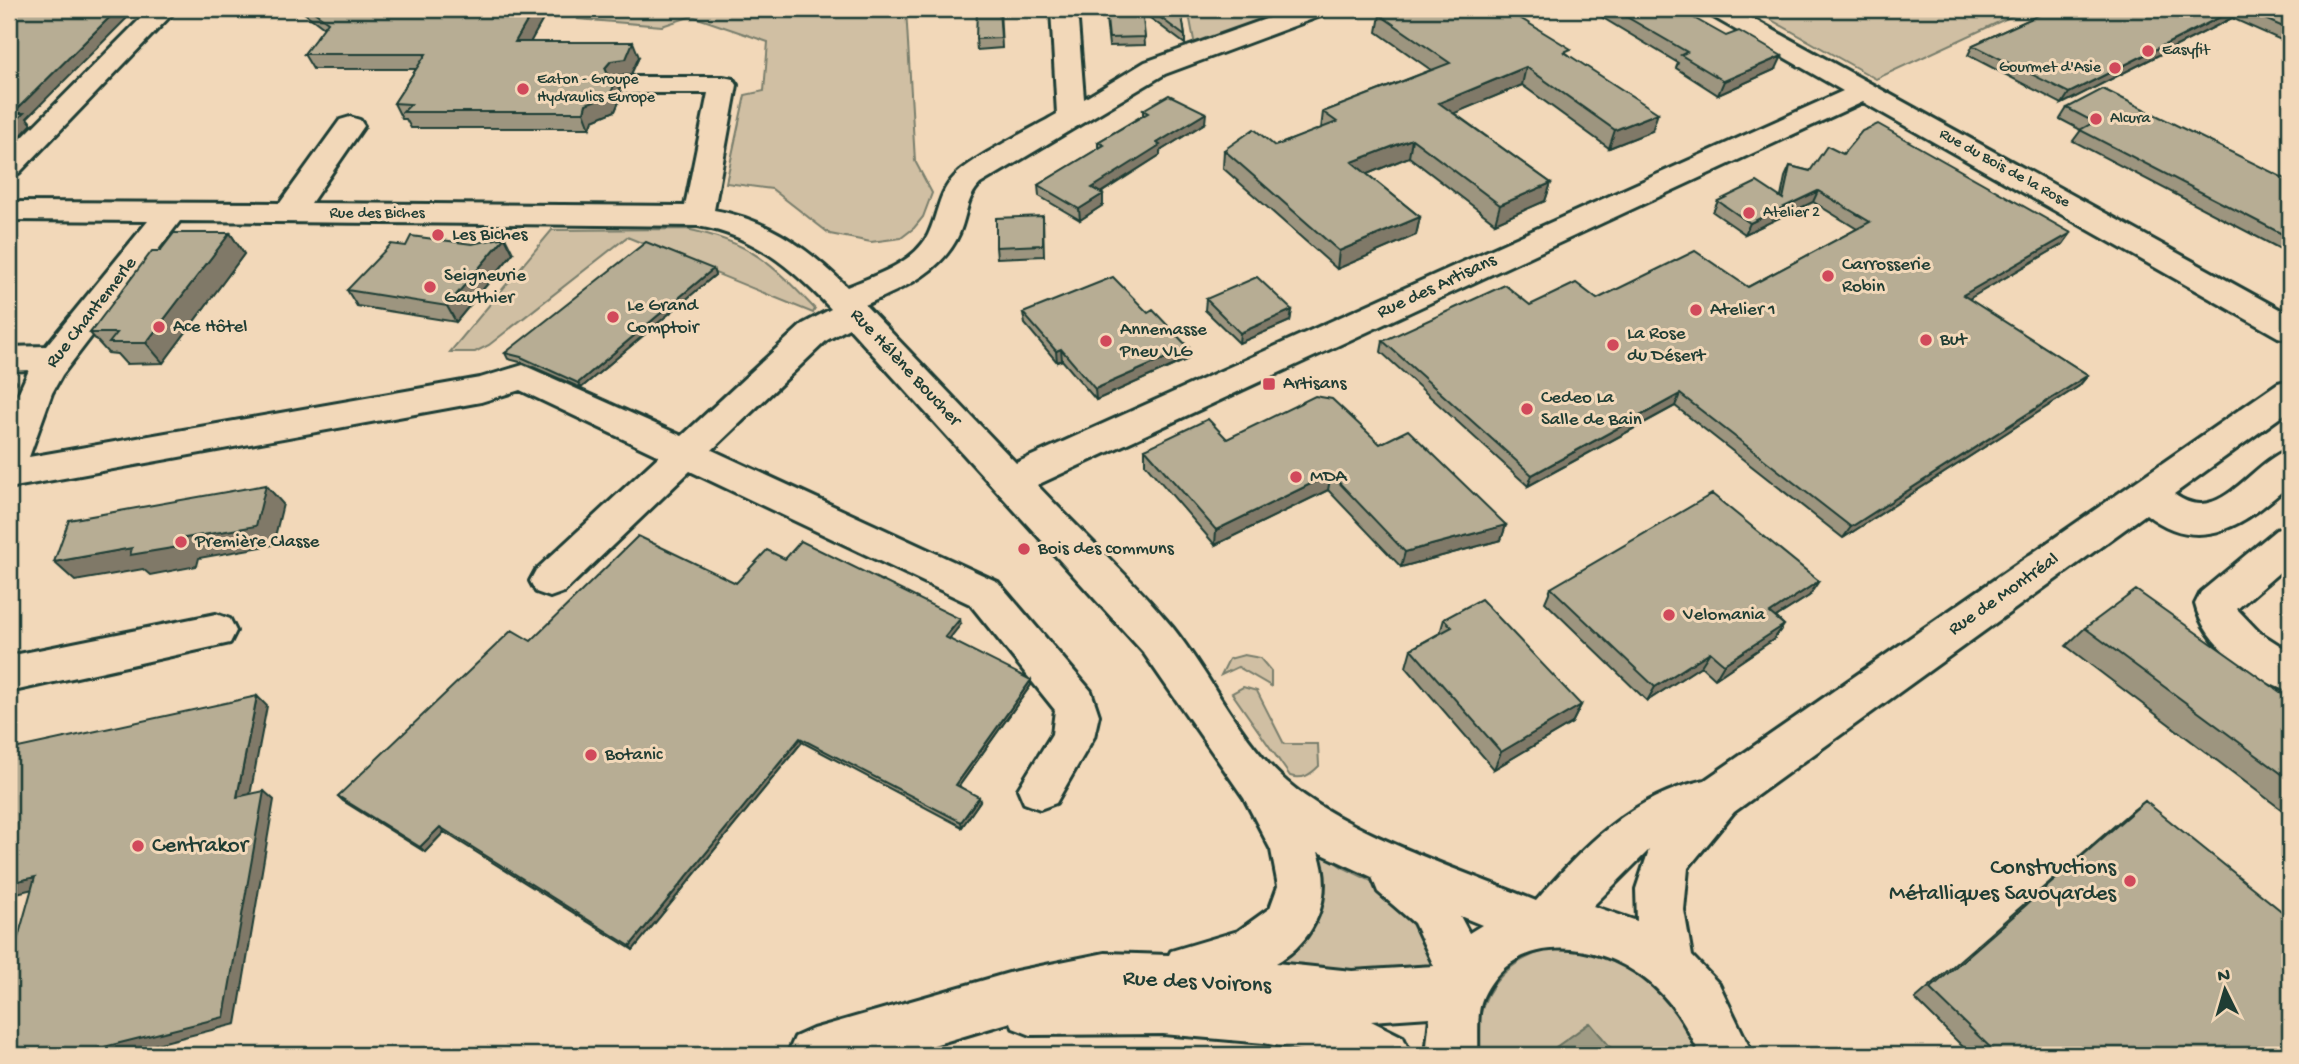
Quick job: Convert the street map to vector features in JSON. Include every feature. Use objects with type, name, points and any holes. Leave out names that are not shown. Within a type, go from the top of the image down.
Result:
[{"type":"street","points":[[9,167],[164,9]]},
{"type":"street","points":[[1065,9],[1071,117]]},
{"type":"street","name":"Rue Hélène Boucher","points":[[1131,978],[1203,965],[1253,951],[1279,934],[1292,915],[1301,886],[1299,864],[1290,840],[1254,779],[1158,640],[848,307],[929,255],[944,235],[955,194],[964,182],[1171,60],[1317,9]]},
{"type":"street","name":"Rue du Bois de la Rose","points":[[1717,9],[2290,329]]},
{"type":"street","points":[[626,85],[723,85],[698,216]]},
{"type":"street","name":"Rue des Artisans","points":[[1010,482],[1865,91]]},
{"type":"street","points":[[288,214],[350,126]]},
{"type":"street","name":"Rue des Biches","points":[[9,211],[698,216],[745,226],[774,239],[803,261],[848,307]]},
{"type":"street","name":"Rue Chantemerle","points":[[9,462],[34,393],[55,358],[172,211]]},
{"type":"street","points":[[550,581],[815,331],[848,307]]},
{"type":"street","points":[[9,359],[55,358]]},
{"type":"street","points":[[9,474],[481,390],[523,377],[971,586],[993,602],[1076,704],[1080,715],[1073,735],[1040,789]]},
{"type":"street","name":"Rue de Montréal","points":[[1669,964],[1660,906],[1662,868],[1672,846],[1718,797],[2290,392]]},
{"type":"street","points":[[2147,494],[2183,519],[2209,518],[2231,510],[2290,463]]},
{"type":"street","points":[[2290,541],[2215,604],[2218,618],[2229,631],[2290,674]]},
{"type":"street","points":[[9,674],[216,631]]},
{"type":"street","name":"Rue Hélène Boucher","points":[[1254,779],[1298,817],[1356,848],[1542,925]]},
{"type":"street","name":"Rue de Montréal","points":[[1542,925],[1588,877],[1657,818],[1678,808],[1718,797]]},
{"type":"street","name":"Rue Hélène Boucher","points":[[1356,848],[1431,907],[1462,984]]},
{"type":"street","points":[[1452,1055],[1451,1023],[1462,984],[1473,965],[1495,944],[1542,925],[1567,923],[1609,931],[1639,945],[1669,964],[1703,1004],[1727,1055]]},
{"type":"street","name":"Rue des Voirons","points":[[813,1055],[1044,989],[1105,978],[1211,981],[1352,996],[1388,996],[1462,984]]},
{"type":"street","name":"Rue des Voirons","points":[[939,1019],[1042,1009],[1212,1012],[1317,1028],[1355,1040],[1385,1055]]},
{"type":"shaded area","points":[[582,9],[906,9],[915,161],[932,193],[923,217],[901,238],[871,242],[830,234],[772,189],[726,183],[745,95],[764,91],[768,42],[692,16],[662,26],[578,19]]},
{"type":"shaded area","points":[[1188,9],[1302,9],[1195,46]]},
{"type":"shaded area","points":[[1752,9],[2027,9],[1876,79]]},
{"type":"shaded area","points":[[686,229],[727,241],[758,257],[815,309],[813,313],[627,237],[489,345],[475,352],[450,352],[552,230]]},
{"type":"shaded area","points":[[1244,655],[1260,658],[1271,671],[1271,686],[1238,667],[1221,675],[1229,659]]},
{"type":"shaded area","points":[[1243,687],[1257,691],[1284,744],[1318,744],[1319,766],[1306,776],[1290,776],[1232,693]]},
{"type":"shaded area","points":[[1312,846],[1342,867],[1398,894],[1434,956],[1431,965],[1423,972],[1259,972]]},
{"type":"shaded area","points":[[1554,948],[1602,956],[1624,965],[1644,978],[1678,1011],[1690,1032],[1698,1055],[1617,1055],[1589,1023],[1557,1047],[1563,1055],[1480,1055],[1480,1016],[1494,985],[1519,962]]},
{"type":"shaded area","points":[[1590,1023],[1617,1055],[1563,1055],[1556,1047]]},
{"type":"building","points":[[9,9],[118,9],[13,113],[24,113],[9,128]]},
{"type":"building","points":[[310,9],[534,9],[515,42],[633,42],[626,59],[611,61],[605,68],[609,77],[617,79],[610,95],[586,104],[584,112],[403,112],[411,104],[394,103],[426,54],[304,54],[328,22]]},
{"type":"building","points":[[977,9],[999,9],[1001,38],[976,39]]},
{"type":"building","points":[[1106,9],[1142,9],[1145,37],[1109,38]]},
{"type":"building","points":[[1149,9],[1181,9],[1185,36]]},
{"type":"building","points":[[1397,9],[1505,9],[1571,49],[1564,52],[1658,113],[1615,130],[1526,67],[1439,103],[1551,183],[1500,205],[1412,139],[1352,162],[1420,217],[1339,251],[1224,150],[1254,129],[1275,146],[1337,122],[1323,112],[1450,63],[1380,15]]},
{"type":"building","points":[[1613,9],[1660,9],[1672,16],[1683,12],[1726,36],[1739,31],[1782,56],[1724,81],[1681,55],[1687,52]]},
{"type":"building","points":[[2052,9],[2236,9],[2069,93],[1973,45]]},
{"type":"building","points":[[2242,9],[2290,9],[2290,30]]},
{"type":"building","points":[[2103,89],[2290,181],[2290,238],[2080,130],[2094,122],[2067,108]]},
{"type":"building","points":[[1169,95],[1206,113],[1092,188],[1103,194],[1079,209],[1038,185],[1104,145],[1098,142],[1148,113],[1143,110]]},
{"type":"building","points":[[1878,124],[2071,233],[1963,295],[2088,375],[1851,527],[1680,394],[1532,475],[1383,341],[1505,285],[1530,305],[1576,283],[1597,299],[1695,251],[1748,287],[1870,222],[1818,191],[1750,223],[1718,201],[1757,182],[1783,199],[1790,166],[1810,171],[1827,146],[1843,154],[1862,131]]},
{"type":"building","points":[[1043,216],[1043,245],[996,247],[996,218]]},
{"type":"building","points":[[174,233],[230,233],[146,343],[109,343],[117,333],[90,333],[152,251],[160,251]]},
{"type":"building","points":[[411,236],[472,244],[505,237],[447,306],[347,290],[391,244],[406,246]]},
{"type":"building","name":"Le Grand Comptoir","points":[[646,242],[713,269],[578,383],[521,357],[505,353]]},
{"type":"building","name":"Annemasse Pneu VLG","points":[[1113,277],[1148,313],[1153,310],[1189,348],[1095,389],[1061,349],[1056,351],[1023,313]]},
{"type":"building","points":[[1257,277],[1292,310],[1240,333],[1206,299]]},
{"type":"building","name":"MDA","points":[[1315,396],[1332,399],[1380,444],[1408,430],[1506,525],[1405,552],[1331,474],[1216,530],[1145,449],[1208,419],[1227,439]]},
{"type":"building","points":[[266,485],[256,526],[180,539],[178,547],[130,555],[132,548],[54,562],[69,520]]},
{"type":"building","name":"Velomania","points":[[1712,494],[1819,581],[1770,613],[1784,625],[1724,664],[1710,652],[1655,687],[1551,588]]},
{"type":"building","name":"Botanic","points":[[638,536],[736,583],[767,550],[785,559],[801,541],[960,619],[945,637],[1031,680],[956,785],[979,797],[961,822],[800,738],[630,946],[440,827],[420,847],[338,796],[512,630],[531,641]]},
{"type":"building","points":[[2136,590],[2290,699],[2290,780],[2085,628]]},
{"type":"building","points":[[1481,599],[1581,705],[1501,752],[1411,649],[1452,627],[1444,619]]},
{"type":"building","name":"Centrakor","points":[[257,696],[237,797],[264,791],[224,1017],[72,1055],[9,1055],[9,970],[35,877],[9,883],[9,750]]},
{"type":"building","name":"Constructions Métalliques Savoyardes","points":[[2145,801],[2290,918],[2290,1055],[1998,1055],[1930,989]]},
{"type":"place","name":"Easyfit","points":[[2148,51]]},
{"type":"place","name":"Gourmet d'Asie","points":[[2115,68]]},
{"type":"place","name":"Eaton - Groupe Hydraulics Europe","points":[[523,89]]},
{"type":"place","name":"Alcura","points":[[2096,119]]},
{"type":"place","name":"Atelier 2","points":[[1749,213]]},
{"type":"place","name":"Les Biches","points":[[438,235]]},
{"type":"place","name":"Carrosserie Robin","points":[[1828,276]]},
{"type":"place","name":"Seigneurie Gauthier","points":[[430,287]]},
{"type":"place","name":"Atelier 1","points":[[1696,310]]},
{"type":"place","name":"Le Grand Comptoir","points":[[613,317]]},
{"type":"place","name":"Ace Hôtel","points":[[159,327]]},
{"type":"place","name":"But","points":[[1926,340]]},
{"type":"place","name":"Annemasse Pneu VLG","points":[[1106,341]]},
{"type":"place","name":"La Rose du Désert","points":[[1613,345]]},
{"type":"place","name":"Artisans","points":[[1269,384]]},
{"type":"place","name":"Cedeo La Salle de Bain","points":[[1527,409]]},
{"type":"place","name":"MDA","points":[[1296,477]]},
{"type":"place","name":"Première Classe","points":[[181,542]]},
{"type":"place","name":"Bois des communs","points":[[1024,549]]},
{"type":"place","name":"Velomania","points":[[1669,615]]},
{"type":"place","name":"Botanic","points":[[591,755]]},
{"type":"place","name":"Centrakor","points":[[138,846]]},
{"type":"place","name":"Constructions Métalliques Savoyardes","points":[[2130,881]]}]
